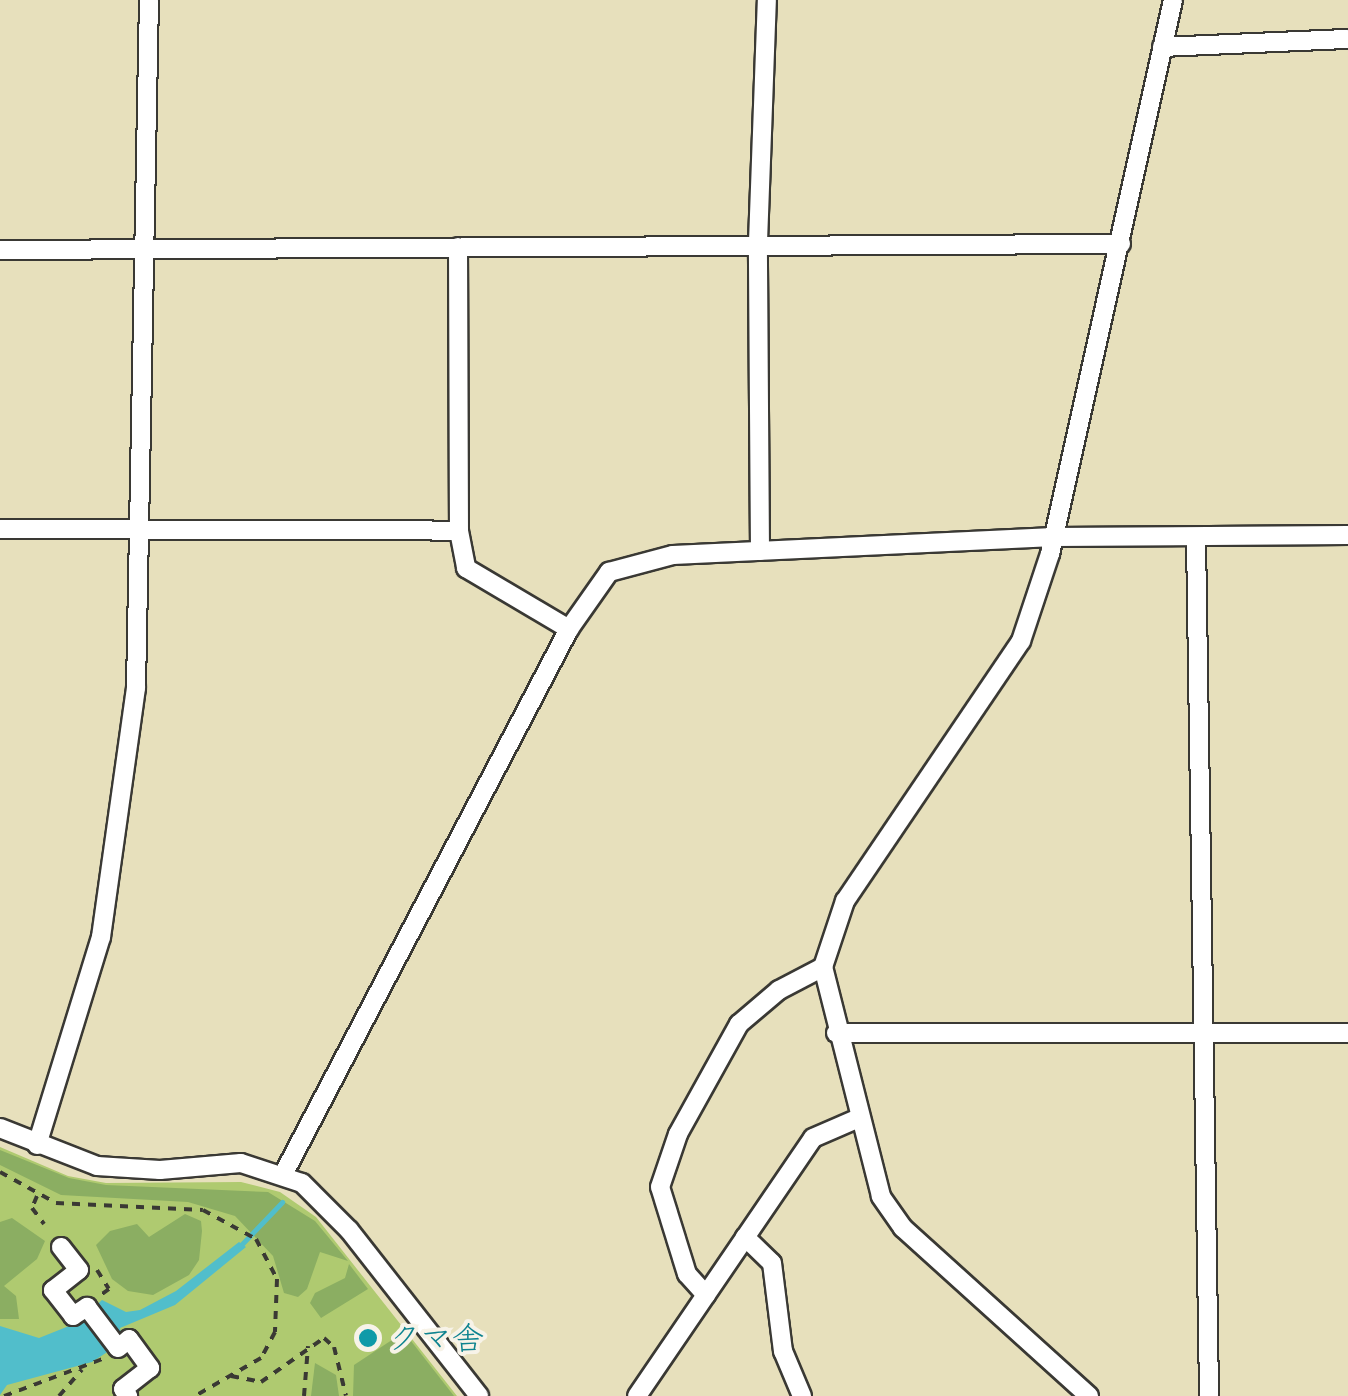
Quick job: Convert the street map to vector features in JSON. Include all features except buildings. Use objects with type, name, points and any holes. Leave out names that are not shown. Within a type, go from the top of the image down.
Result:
[{"type":"street","points":[[37,1146],[101,936],[136,688],[142,532],[149,0]]},
{"type":"street","points":[[760,551],[758,242],[768,0]]},
{"type":"street","points":[[1089,1396],[903,1228],[881,1196],[857,1119],[823,967],[845,901],[1021,641],[1054,537],[1173,0]]},
{"type":"street","points":[[1162,48],[1348,39]]},
{"type":"street","points":[[0,250],[758,242],[1122,244]]},
{"type":"street","points":[[458,247],[459,531],[466,568],[569,630]]},
{"type":"street","points":[[0,530],[459,531]]},
{"type":"street","points":[[284,1173],[569,630],[610,572],[673,555],[1054,537],[1348,535]]},
{"type":"street","points":[[1196,537],[1209,1396]]},
{"type":"street","points":[[706,1296],[688,1274],[660,1187],[678,1134],[739,1024],[779,990],[823,967]]},
{"type":"street","points":[[836,1033],[1348,1032]]},
{"type":"street","points":[[637,1396],[814,1138],[857,1119]]},
{"type":"street","points":[[0,1128],[37,1146],[122,1169],[241,1163],[284,1173],[330,1208],[478,1396]]},
{"type":"street","points":[[745,1237],[772,1264],[783,1351],[802,1396]]},
{"type":"street","points":[[61,1247],[79,1270],[53,1290],[74,1316],[86,1306],[118,1348],[129,1339],[150,1368],[123,1389],[128,1396]]},
{"type":"path","points":[[0,1172],[36,1196],[76,1206],[203,1210],[250,1234],[275,1272],[279,1317],[261,1358],[195,1396]]},
{"type":"path","points":[[36,1196],[32,1208],[44,1224]]},
{"type":"path","points":[[231,1376],[261,1382],[316,1338],[334,1348],[346,1396]]},
{"type":"path","points":[[304,1396],[308,1345]]},
{"type":"path","points":[[58,1396],[82,1370],[108,1356]]},
{"type":"path","points":[[4,1396],[50,1374],[82,1370]]},
{"type":"green space","points":[[0,1147],[68,1176],[106,1183],[241,1182],[280,1192],[316,1217],[457,1396],[0,1396]]},
{"type":"green space","points":[[0,1150],[69,1178],[106,1185],[268,1192],[315,1221],[348,1261],[320,1252],[307,1289],[298,1297],[284,1293],[273,1256],[235,1216],[188,1202],[61,1195],[0,1165]]},
{"type":"green space","points":[[185,1214],[201,1221],[202,1231],[199,1260],[189,1275],[153,1295],[128,1291],[112,1279],[96,1245],[110,1231],[137,1224],[149,1237]]},
{"type":"green space","points":[[12,1218],[45,1241],[37,1259],[4,1286],[16,1296],[19,1319],[0,1319],[0,1222]]},
{"type":"green space","points":[[349,1264],[368,1289],[321,1318],[310,1303],[315,1293],[345,1278]]},
{"type":"green space","points":[[404,1332],[454,1396],[353,1396],[354,1365]]},
{"type":"green space","points":[[315,1363],[336,1375],[339,1396],[311,1396]]},
{"type":"water","points":[[239,1242],[246,1247],[175,1305],[120,1328],[122,1338],[92,1362],[7,1385],[0,1395],[0,1326],[39,1338],[79,1322],[102,1300],[126,1312],[140,1310],[176,1291]]},
{"type":"waterway","points":[[240,1246],[282,1202]]},
{"type":"place","name":"クマ舎","points":[[368,1338]]}]
